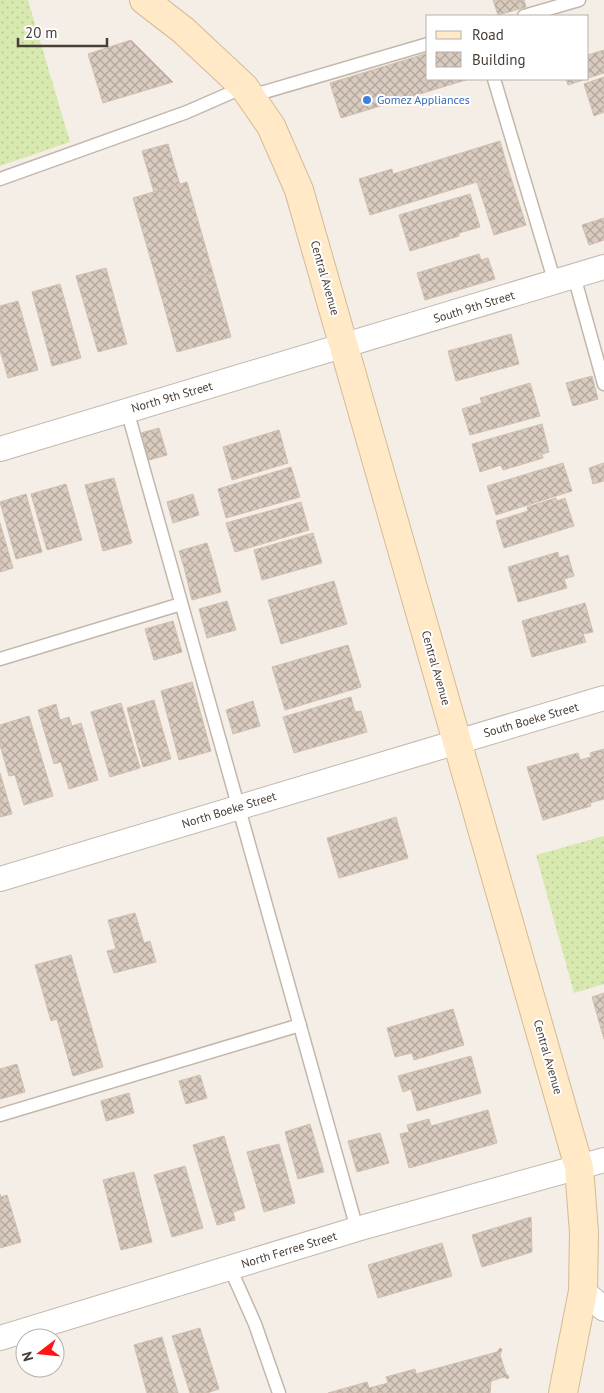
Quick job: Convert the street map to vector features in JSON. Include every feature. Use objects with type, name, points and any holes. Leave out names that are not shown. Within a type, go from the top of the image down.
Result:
[{"type":"main road","name":"Central Avenue","points":[[144,0],[183,30],[247,91],[271,126],[299,190],[458,741],[592,1163],[584,1233],[583,1290],[563,1393]]},
{"type":"street","name":"South 9th Street","points":[[344,346],[604,267]]},
{"type":"street","name":"North 9th Street","points":[[0,449],[344,346]]},
{"type":"street","name":"South Boeke Street","points":[[458,741],[604,698]]},
{"type":"street","name":"North Boeke Street","points":[[0,879],[458,741]]},
{"type":"street","name":"North Ferree Street","points":[[0,1338],[357,1229],[592,1163]]},
{"type":"street","points":[[583,1290],[604,1309]]},
{"type":"lane","points":[[527,15],[579,0]]},
{"type":"lane","points":[[0,179],[247,91],[426,45]]},
{"type":"lane","points":[[494,80],[564,279],[604,384]]},
{"type":"lane","points":[[127,410],[357,1229]]},
{"type":"lane","points":[[0,659],[182,604]]},
{"type":"lane","points":[[0,1115],[300,1026]]},
{"type":"lane","points":[[230,1268],[255,1324],[279,1393]]},
{"type":"green space","points":[[0,0],[28,0],[70,142],[0,166]]},
{"type":"green space","points":[[604,836],[604,984],[574,993],[536,855]]},
{"type":"building","points":[[493,0],[524,0],[526,7],[498,15]]},
{"type":"building","points":[[131,40],[173,82],[103,103],[88,54]]},
{"type":"building","points":[[604,50],[604,73],[589,78],[589,55]]},
{"type":"building","name":"Gomez Appliances","points":[[426,54],[426,80],[466,80],[341,118],[330,83]]},
{"type":"building","points":[[604,77],[604,112],[594,116],[584,84]]},
{"type":"building","points":[[566,80],[583,80],[568,85]]},
{"type":"building","points":[[500,141],[509,172],[370,215],[359,179],[392,169],[393,174]]},
{"type":"building","points":[[168,144],[180,185],[154,192],[142,151]]},
{"type":"building","points":[[509,172],[526,225],[494,235],[477,182]]},
{"type":"building","points":[[187,182],[213,273],[159,288],[133,198]]},
{"type":"building","points":[[470,194],[480,227],[459,233],[459,236],[410,251],[399,215]]},
{"type":"building","points":[[604,218],[604,240],[589,245],[582,225]]},
{"type":"building","points":[[479,254],[481,260],[488,258],[495,279],[425,300],[417,273]]},
{"type":"building","points":[[106,268],[127,344],[98,352],[76,276]]},
{"type":"building","points":[[213,273],[231,337],[177,352],[159,288]]},
{"type":"building","points":[[60,284],[81,358],[52,366],[32,292]]},
{"type":"building","points":[[18,301],[38,370],[8,378],[0,350],[0,306]]},
{"type":"building","points":[[511,334],[519,364],[456,381],[448,351]]},
{"type":"building","points":[[592,376],[598,399],[573,406],[566,383]]},
{"type":"building","points":[[530,383],[540,416],[470,435],[462,409],[482,403],[480,398]]},
{"type":"building","points":[[542,424],[549,452],[542,454],[543,458],[503,470],[501,465],[480,472],[472,444]]},
{"type":"building","points":[[159,428],[167,455],[149,460],[141,433]]},
{"type":"building","points":[[279,430],[288,463],[232,480],[223,447]]},
{"type":"building","points":[[563,463],[572,491],[496,515],[487,486]]},
{"type":"building","points":[[604,463],[604,481],[593,484],[589,468]]},
{"type":"building","points":[[291,467],[300,497],[226,518],[218,489]]},
{"type":"building","points":[[114,478],[132,543],[103,551],[85,485]]},
{"type":"building","points":[[66,484],[82,540],[47,550],[31,494]]},
{"type":"building","points":[[26,494],[42,552],[16,559],[0,502]]},
{"type":"building","points":[[193,494],[199,515],[173,523],[167,502]]},
{"type":"building","points":[[556,498],[557,501],[565,498],[574,526],[504,548],[496,521],[528,511],[527,507]]},
{"type":"building","points":[[301,502],[309,530],[235,552],[226,523]]},
{"type":"building","points":[[0,523],[13,568],[0,572]]},
{"type":"building","points":[[313,533],[322,563],[262,580],[254,550]]},
{"type":"building","points":[[207,543],[212,559],[184,567],[179,551]]},
{"type":"building","points":[[558,552],[559,558],[568,555],[574,576],[564,579],[567,588],[518,602],[508,567]]},
{"type":"building","points":[[212,559],[221,592],[192,600],[184,567]]},
{"type":"building","points":[[334,581],[347,624],[281,644],[268,600]]},
{"type":"building","points":[[227,601],[236,630],[207,638],[199,609]]},
{"type":"building","points":[[585,603],[593,632],[583,634],[586,642],[532,657],[522,621]]},
{"type":"building","points":[[173,621],[182,652],[154,660],[145,629]]},
{"type":"building","points":[[348,645],[361,687],[285,710],[272,667]]},
{"type":"building","points":[[192,682],[211,751],[179,760],[161,691]]},
{"type":"building","points":[[351,697],[355,712],[361,711],[367,732],[294,753],[283,717]]},
{"type":"building","points":[[154,700],[171,759],[143,767],[127,708]]},
{"type":"building","points":[[253,701],[260,726],[233,734],[226,710]]},
{"type":"building","points":[[121,703],[140,768],[110,777],[91,712]]},
{"type":"building","points":[[56,704],[60,720],[69,717],[72,726],[81,723],[98,780],[69,789],[61,762],[54,764],[38,710]]},
{"type":"building","points":[[29,716],[53,796],[24,805],[15,775],[9,776],[0,745],[0,725]]},
{"type":"building","points":[[604,749],[604,799],[590,803],[591,806],[543,820],[527,767],[578,753],[580,760],[591,757],[590,753]]},
{"type":"building","points":[[0,773],[12,814],[0,817]]},
{"type":"building","points":[[396,817],[408,858],[339,878],[327,838]]},
{"type":"building","points":[[135,913],[144,943],[150,941],[156,962],[114,973],[107,951],[116,949],[108,920]]},
{"type":"building","points":[[71,955],[103,1067],[73,1076],[57,1019],[51,1021],[35,965]]},
{"type":"building","points":[[604,993],[604,1039],[592,997]]},
{"type":"building","points":[[453,1009],[464,1045],[414,1060],[412,1053],[395,1057],[387,1028]]},
{"type":"building","points":[[471,1056],[481,1093],[417,1111],[411,1089],[403,1092],[398,1076]]},
{"type":"building","points":[[17,1064],[25,1092],[0,1099],[0,1069]]},
{"type":"building","points":[[200,1075],[207,1098],[186,1104],[179,1081]]},
{"type":"building","points":[[129,1093],[134,1113],[106,1121],[101,1101]]},
{"type":"building","points":[[488,1110],[497,1143],[409,1168],[400,1134],[409,1132],[407,1125],[429,1119],[431,1126]]},
{"type":"building","points":[[310,1124],[324,1172],[298,1179],[285,1132]]},
{"type":"building","points":[[380,1133],[389,1163],[357,1172],[348,1141]]},
{"type":"building","points":[[224,1136],[245,1208],[233,1212],[235,1220],[217,1225],[193,1145]]},
{"type":"building","points":[[279,1144],[295,1203],[264,1212],[247,1152]]},
{"type":"building","points":[[185,1166],[203,1228],[172,1237],[154,1175]]},
{"type":"building","points":[[134,1172],[152,1242],[121,1250],[103,1180]]},
{"type":"building","points":[[0,1194],[1,1197],[7,1195],[21,1242],[0,1248]]},
{"type":"building","points":[[531,1217],[532,1252],[482,1267],[472,1235]]},
{"type":"building","points":[[442,1243],[452,1276],[378,1298],[368,1265]]},
{"type":"building","points":[[200,1328],[219,1389],[207,1393],[190,1393],[172,1336]]},
{"type":"building","points":[[162,1337],[178,1393],[147,1393],[134,1345]]},
{"type":"building","points":[[500,1348],[502,1349],[500,1355],[506,1374],[509,1376],[508,1379],[504,1377],[491,1381],[490,1393],[328,1393],[367,1382],[369,1388],[388,1383],[386,1377],[415,1369],[416,1374],[497,1352]]},
{"type":"place","name":"Gomez Appliances","points":[[367,100]]}]
